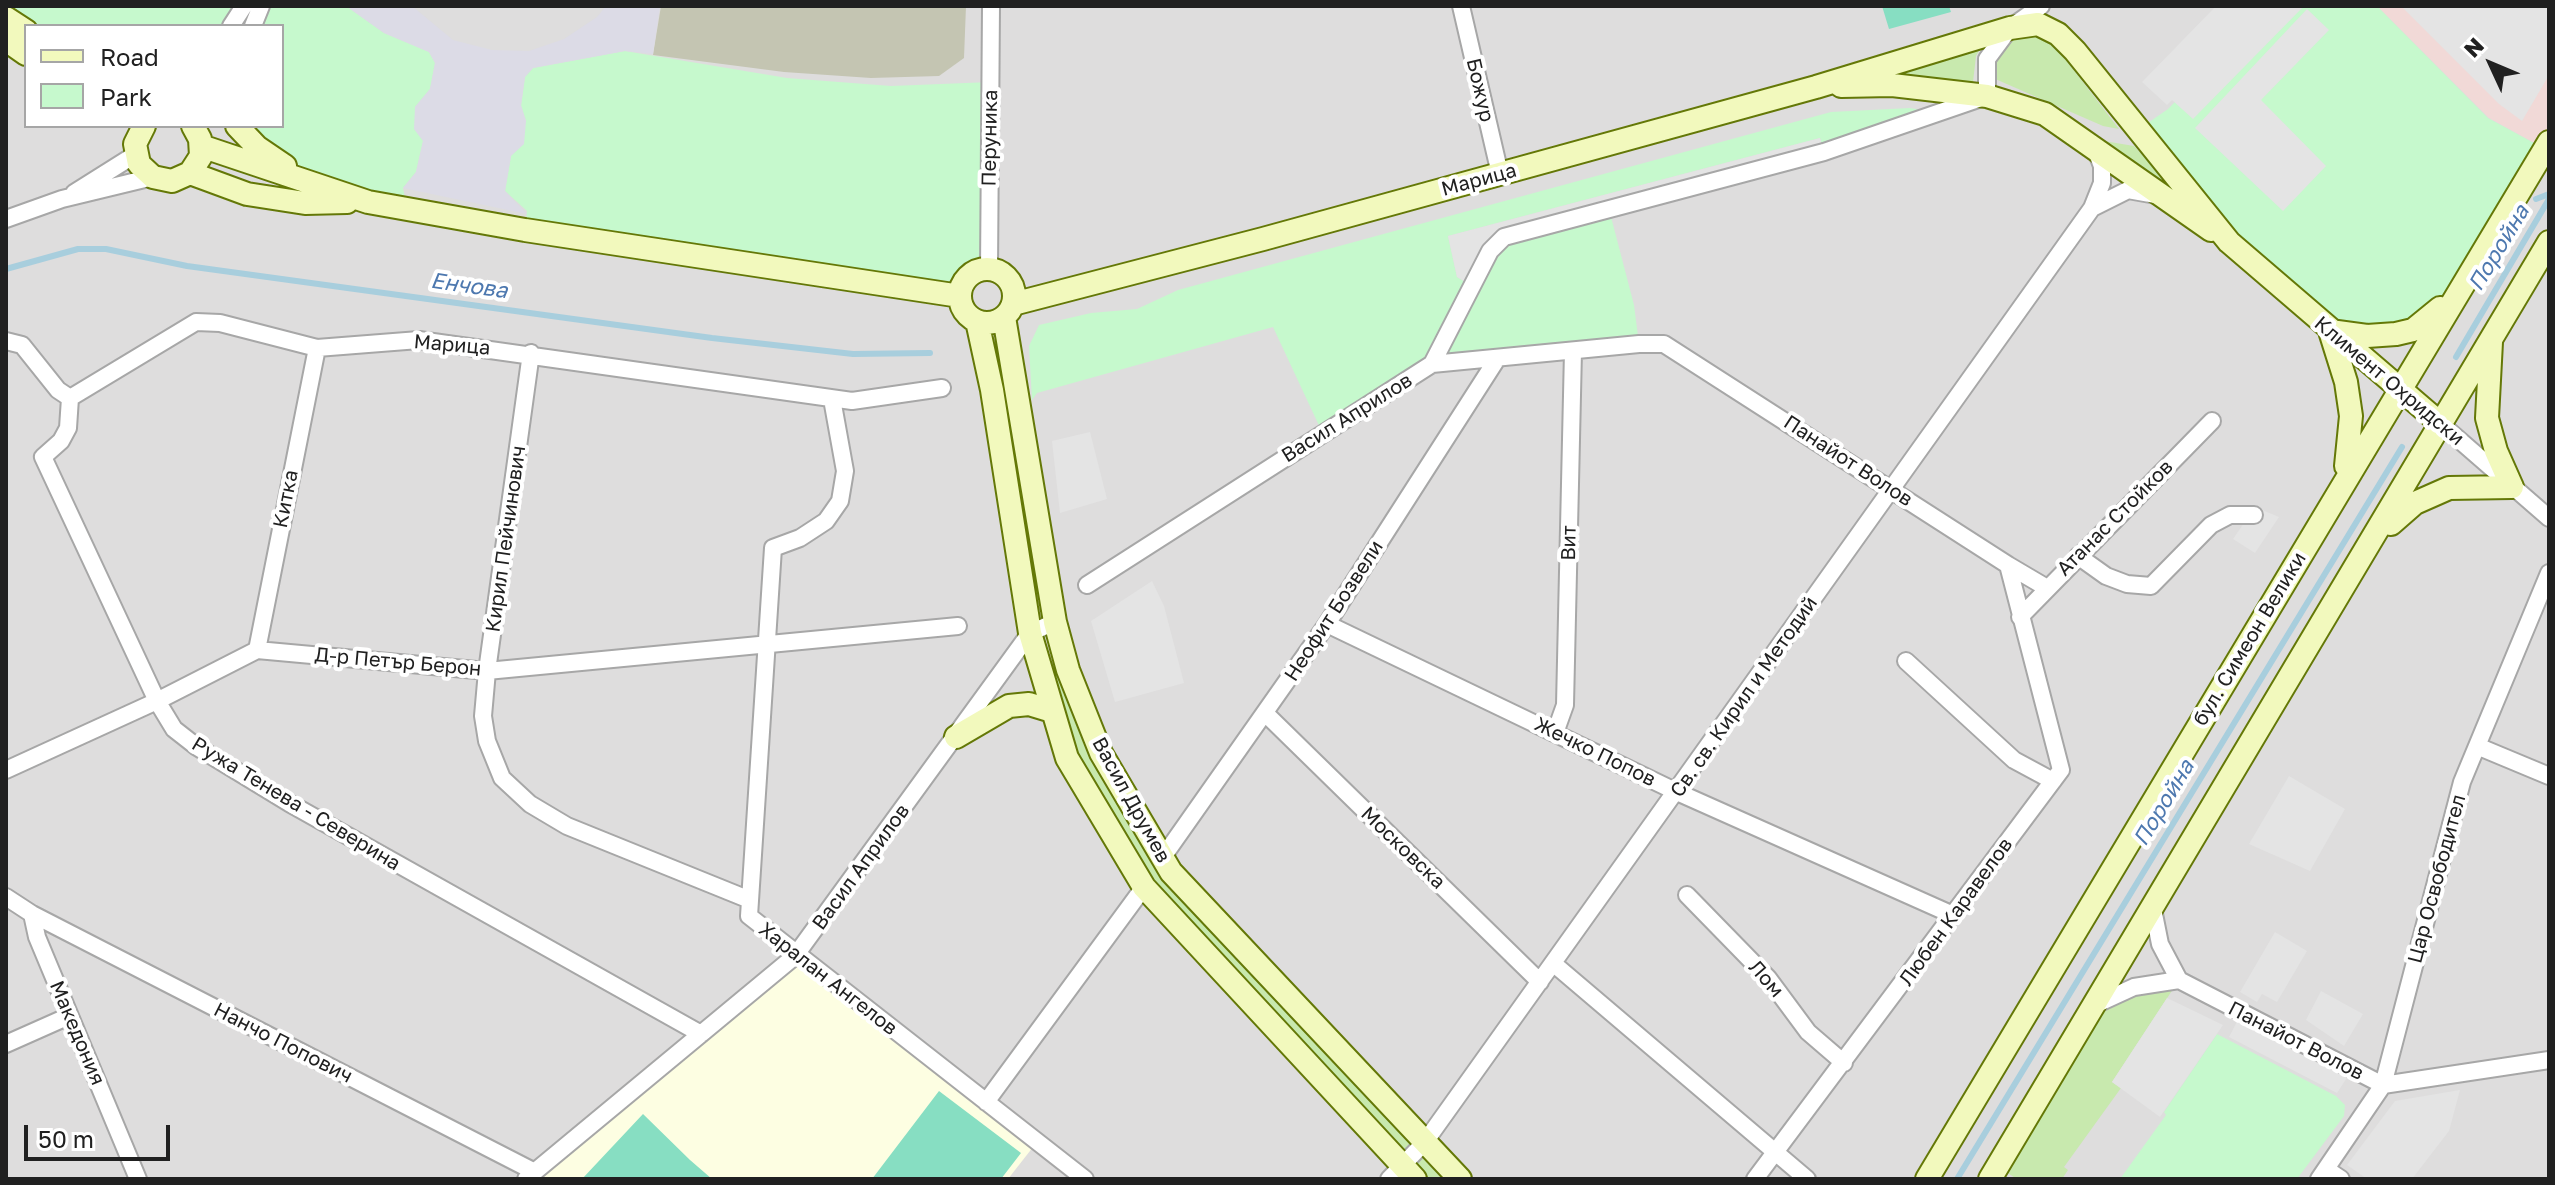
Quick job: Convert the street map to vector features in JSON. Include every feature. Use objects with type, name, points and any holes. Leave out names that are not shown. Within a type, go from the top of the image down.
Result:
[{"type":"main road","points":[[6,18],[24,30]]},
{"type":"main road","points":[[2010,28],[2038,24],[2058,34]]},
{"type":"main road","name":"Марица","points":[[1009,302],[1140,272],[1500,174],[1816,87],[2010,28]]},
{"type":"main road","name":"Климент Охридски","points":[[2058,34],[2229,242]]},
{"type":"main road","points":[[6,40],[24,53]]},
{"type":"main road","name":"Марица","points":[[1816,87],[1892,85],[1987,96]]},
{"type":"main road","name":"Климент Охридски","points":[[1987,96],[2045,114],[2095,147],[2156,195],[2229,242],[2441,424]]},
{"type":"main road","points":[[123,128],[138,142],[145,172],[172,181],[190,173],[197,165],[198,133],[313,184],[368,202],[525,230],[960,296]]},
{"type":"main road","points":[[239,128],[257,147],[313,184]]},
{"type":"main road","name":"бул. Симеон Велики","points":[[1927,1179],[2341,484],[2549,142]]},
{"type":"main road","points":[[190,173],[247,194],[305,203],[368,202]]},
{"type":"main road","points":[[1990,1179],[2377,535],[2549,242]]},
{"type":"main road","points":[[989,269],[1003,274],[1009,302],[991,322],[977,321],[965,311],[960,296],[969,277],[989,269]]},
{"type":"main road","points":[[2341,484],[2350,447],[2351,416],[2346,382],[2330,331],[2367,336],[2413,330],[2458,290]]},
{"type":"main road","name":"Васил Друмев","points":[[1009,302],[1055,622],[1068,670],[1101,753],[1171,872],[1460,1179]]},
{"type":"main road","name":"Васил Друмев","points":[[977,321],[992,390],[1030,633],[1067,758],[1144,887],[1402,1175]]},
{"type":"main road","points":[[2377,535],[2415,503],[2449,488],[2512,487],[2496,451],[2487,418],[2492,336]]},
{"type":"main road","points":[[956,737],[1009,706],[1029,704],[1052,711]]},
{"type":"street","points":[[232,24],[244,6]]},
{"type":"street","name":"Божур","points":[[1461,6],[1500,174]]},
{"type":"street","name":"Перуника","points":[[989,269],[996,7]]},
{"type":"street","points":[[2036,7],[2058,34]]},
{"type":"street","name":"Марица","points":[[2010,28],[2036,7]]},
{"type":"street","points":[[1432,364],[1490,251],[1504,237],[1824,152],[1987,96],[1987,59],[2010,28]]},
{"type":"street","points":[[62,199],[138,142]]},
{"type":"street","points":[[2092,208],[2102,183],[2102,166],[2095,147]]},
{"type":"street","points":[[6,219],[62,199],[153,177]]},
{"type":"street","points":[[2092,208],[2128,190],[2156,195]]},
{"type":"street","name":"Св. св. Кирил и Методий","points":[[1402,1175],[2092,208]]},
{"type":"street","name":"Марица","points":[[70,398],[196,322],[220,323],[317,348],[419,340],[531,353],[852,401],[942,388]]},
{"type":"street","points":[[6,341],[22,345],[58,390],[70,398]]},
{"type":"street","name":"Панайот Волов","points":[[1639,344],[1664,344],[2047,588]]},
{"type":"street","name":"Васил Априлов","points":[[1087,585],[1432,364],[1639,344]]},
{"type":"street","name":"Китка","points":[[257,650],[317,348]]},
{"type":"street","name":"Вит","points":[[1555,733],[1565,705],[1573,351]]},
{"type":"street","name":"Кирил Пейчинович","points":[[531,353],[487,671],[483,716],[487,741],[502,778],[530,804],[567,826],[630,855],[750,900]]},
{"type":"street","name":"Неофит Бозвели","points":[[1163,857],[1327,624],[1497,359]]},
{"type":"street","name":"Ружа Тенева - Северина","points":[[70,398],[68,428],[61,441],[43,457],[157,701],[174,729],[210,755],[381,856],[701,1034]]},
{"type":"street","name":"Харалан Ангелов","points":[[832,399],[845,471],[840,501],[826,521],[800,538],[773,548],[749,916],[795,956],[1085,1179]]},
{"type":"street","name":"Атанас Стойков","points":[[2020,617],[2212,421]]},
{"type":"street","name":"Климент Охридски","points":[[2441,424],[2549,518]]},
{"type":"street","points":[[2078,556],[2106,576],[2127,584],[2151,586],[2211,525],[2230,515],[2254,515]]},
{"type":"street","points":[[1906,661],[2014,760],[2053,781],[2061,770],[2008,565]]},
{"type":"street","name":"Цар Освободител","points":[[2323,1174],[2383,1085],[2462,782],[2549,573]]},
{"type":"street","points":[[1030,633],[1055,622]]},
{"type":"street","name":"Жечко Попов","points":[[1327,624],[1677,792],[1953,915]]},
{"type":"street","name":"Д-р Петър Берон","points":[[257,650],[487,671],[958,626]]},
{"type":"street","name":"Васил Априлов","points":[[530,1176],[795,956],[1030,633]]},
{"type":"street","points":[[6,770],[157,701],[257,650]]},
{"type":"street","name":"Московска","points":[[1266,714],[1540,982]]},
{"type":"street","points":[[2477,746],[2549,776]]},
{"type":"street","name":"Любен Каравелов","points":[[1755,1179],[2053,781]]},
{"type":"street","points":[[986,1102],[1144,887]]},
{"type":"street","name":"Лом","points":[[1687,895],[1768,978],[1808,1032],[1844,1063]]},
{"type":"street","points":[[6,897],[32,914]]},
{"type":"street","points":[[2097,1004],[2134,987],[2179,980],[2160,944],[2153,909]]},
{"type":"street","name":"Македония","points":[[32,914],[37,937],[138,1179]]},
{"type":"street","name":"Нанчо Попович","points":[[32,914],[530,1176]]},
{"type":"street","points":[[1554,964],[1807,1179]]},
{"type":"street","name":"Панайот Волов","points":[[2179,980],[2383,1085],[2549,1060]]},
{"type":"street","points":[[6,1044],[69,1016]]},
{"type":"street","points":[[2323,1174],[2341,1179]]},
{"type":"shaded area","points":[[6,6],[2549,6],[2549,1179],[6,1179]]},
{"type":"shaded area","points":[[346,6],[412,6],[453,40],[492,50],[529,51],[564,39],[597,17],[606,6],[660,6],[653,54],[625,51],[533,68],[525,77],[521,105],[526,121],[524,144],[511,156],[505,191],[527,214],[403,188],[416,172],[423,141],[414,129],[415,107],[430,89],[435,63],[429,52],[384,33]]},
{"type":"shaded area","points":[[661,6],[966,6],[964,58],[939,76],[871,78],[784,72],[653,55]]},
{"type":"shaded area","points":[[2216,6],[2304,6],[2193,119],[2172,100],[2167,105],[2142,82]]},
{"type":"shaded area","points":[[2377,6],[2549,6],[2549,142],[2545,149],[2489,118]]},
{"type":"shaded area","points":[[2401,6],[2549,6],[2549,75],[2522,121],[2499,104]]},
{"type":"shaded area","points":[[2307,9],[2329,30],[2261,100],[2326,166],[2283,211],[2195,128]]},
{"type":"shaded area","points":[[1820,138],[1824,152],[1504,237],[1472,286],[1457,277],[1448,236]]},
{"type":"shaded area","points":[[1090,432],[1107,499],[1060,513],[1052,441]]},
{"type":"shaded area","points":[[2255,507],[2279,517],[2255,553],[2233,539]]},
{"type":"shaded area","points":[[1152,581],[1164,606],[1184,683],[1115,702],[1091,621]]},
{"type":"shaded area","points":[[2289,776],[2345,809],[2310,871],[2249,844]]},
{"type":"shaded area","points":[[2275,932],[2307,951],[2277,1002],[2262,994],[2257,1002],[2240,992]]},
{"type":"shaded area","points":[[795,956],[1037,1142],[1008,1179],[523,1179]]},
{"type":"shaded area","points":[[2321,991],[2363,1014],[2344,1046],[2306,1020]]},
{"type":"shaded area","points":[[2167,998],[2223,1025],[2160,1117],[2112,1082]]},
{"type":"shaded area","points":[[2241,1014],[2352,1070],[2337,1093],[2229,1037]]},
{"type":"shaded area","points":[[2460,1090],[2449,1131],[2412,1179],[2367,1179],[2347,1165],[2395,1101]]},
{"type":"green space","points":[[6,6],[244,6],[232,24],[24,25],[6,18]]},
{"type":"green space","points":[[261,6],[346,6],[384,33],[429,52],[435,63],[430,89],[415,107],[423,141],[416,172],[403,188],[407,208],[313,184],[240,128],[284,128],[284,24],[254,24]]},
{"type":"green space","points":[[1882,6],[1949,6],[1951,12],[1889,29]]},
{"type":"green space","points":[[2269,6],[2377,6],[2488,118],[2545,149],[2458,290],[2425,322],[2330,331],[2136,131],[2168,109]]},
{"type":"green space","points":[[2044,34],[2119,129],[2103,126],[1993,78],[1991,67],[2010,37]]},
{"type":"green space","points":[[1986,39],[1976,56],[1973,82],[1890,76]]},
{"type":"green space","points":[[625,51],[787,78],[891,86],[991,82],[989,269],[969,277],[960,296],[525,230],[527,211],[505,191],[511,156],[526,121],[521,106],[525,77],[533,68]]},
{"type":"green space","points":[[1922,110],[1824,152],[1820,138],[1448,236],[1457,277],[1472,286],[1504,237],[1609,209],[1634,305],[1639,344],[1432,364],[1322,432],[1273,327],[1037,393],[1032,400],[1029,346],[1039,325],[1091,313],[1137,309],[1178,290],[1831,112]]},
{"type":"green space","points":[[2098,140],[2134,146],[2197,215]]},
{"type":"green space","points":[[1056,671],[1171,872],[1460,1179],[1415,1179],[1144,887],[1067,758],[1052,672]]},
{"type":"green space","points":[[2179,980],[2112,1082],[2121,1088],[2064,1167],[2068,1170],[2062,1179],[2017,1179],[1998,1167],[2097,1004]]},
{"type":"green space","points":[[2217,1034],[2336,1096],[2345,1105],[2344,1116],[2297,1179],[2120,1179],[2166,1115],[2164,1112]]},
{"type":"green space","points":[[939,1091],[1021,1153],[1001,1179],[872,1179]]},
{"type":"green space","points":[[643,1114],[690,1160],[712,1179],[582,1179]]},
{"type":"waterway","points":[[2536,199],[2549,194]]},
{"type":"waterway","name":"Поройна","points":[[2456,357],[2549,199]]},
{"type":"waterway","name":"Енчова","points":[[6,269],[78,249],[106,249],[187,266],[712,338],[853,354],[930,353]]},
{"type":"waterway","name":"Поройна","points":[[1957,1179],[2402,447]]}]
